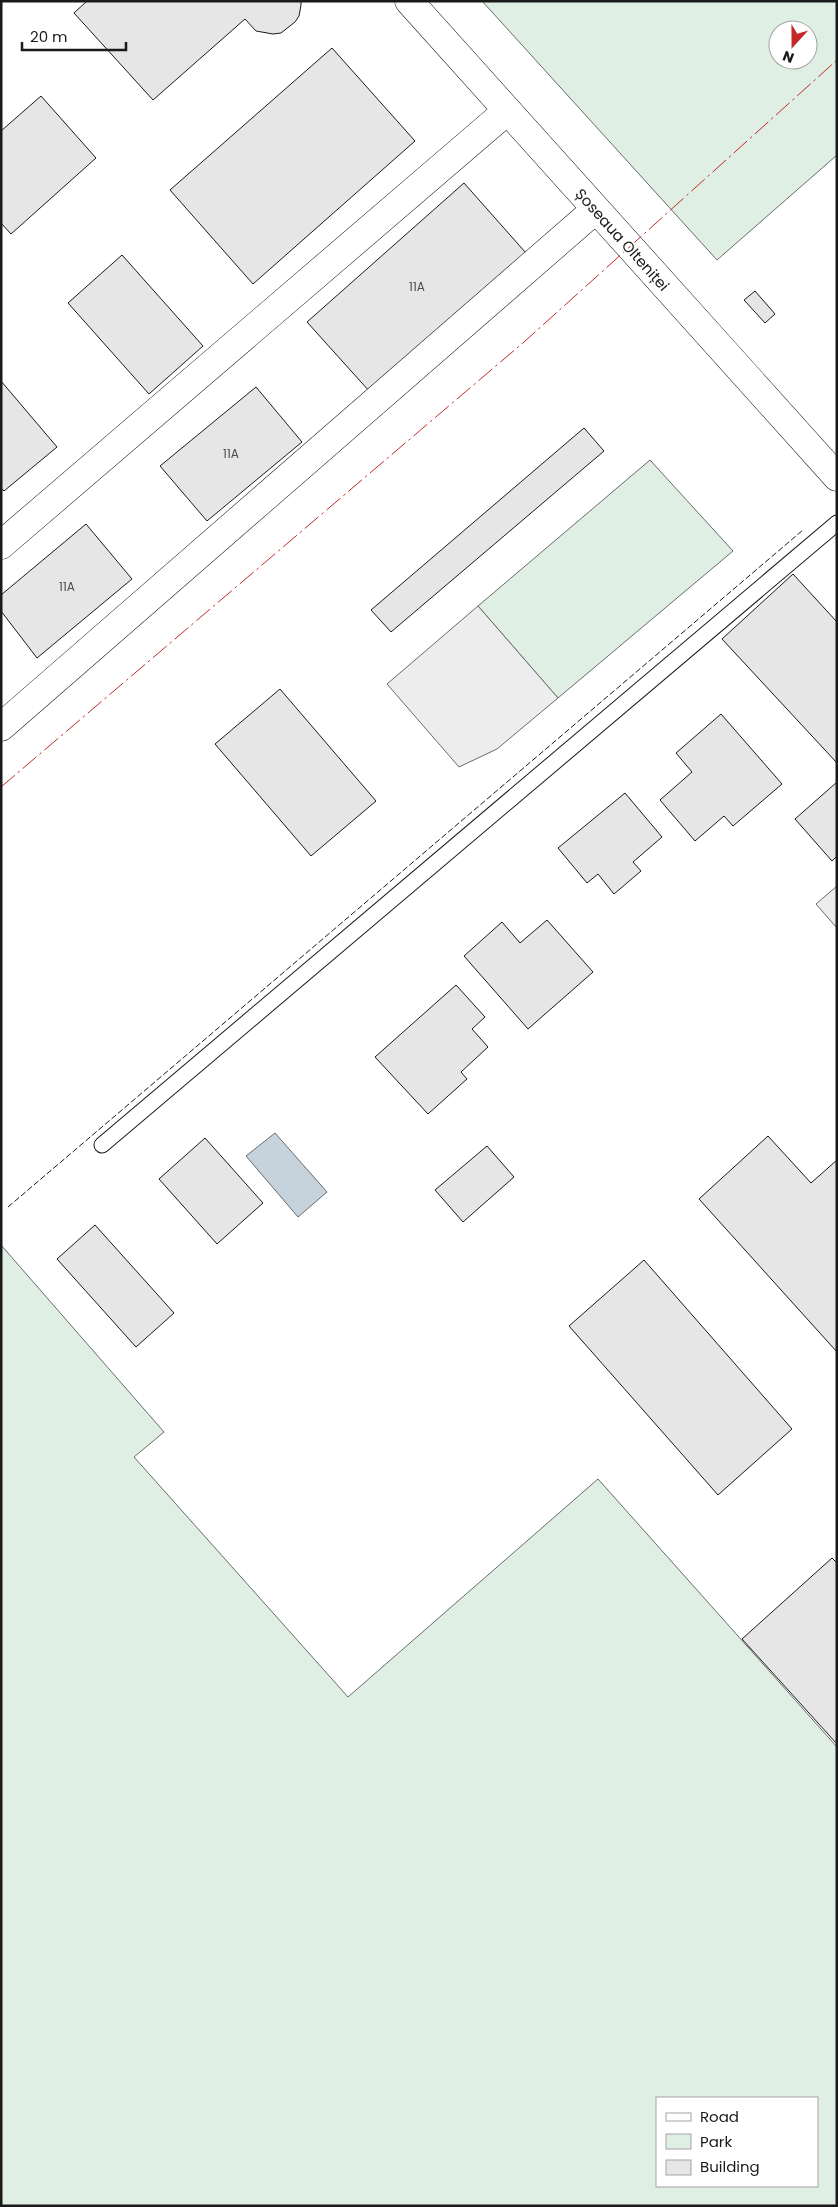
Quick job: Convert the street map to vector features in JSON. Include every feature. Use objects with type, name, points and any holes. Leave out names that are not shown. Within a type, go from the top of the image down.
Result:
[{"type":"street","name":"Șoseaua Olteniței","points":[[408,1],[837,477]]},
{"type":"street","points":[[1,545],[507,112]]},
{"type":"street","points":[[1,727],[595,210]]},
{"type":"lane","points":[[102,1145],[837,523]]},
{"type":"green space","points":[[482,1],[837,1],[837,155],[717,260]]},
{"type":"green space","points":[[650,460],[733,551],[558,698],[478,606]]},
{"type":"green space","points":[[1,1245],[164,1432],[134,1457],[348,1697],[598,1479],[837,1747],[837,2206],[1,2206]]},
{"type":"shaded area","points":[[478,606],[558,698],[497,749],[459,767],[387,684]]},
{"type":"shaded area","points":[[837,886],[837,926],[836,927],[816,904]]},
{"type":"shaded area","points":[[275,1133],[327,1192],[298,1217],[246,1156]]},
{"type":"building","points":[[87,1],[301,1],[301,5],[299,16],[295,22],[281,33],[273,34],[256,31],[245,19],[153,100],[74,13]]},
{"type":"building","points":[[332,48],[415,141],[253,284],[170,190]]},
{"type":"building","points":[[41,96],[96,158],[11,234],[1,223],[1,131]]},
{"type":"building","points":[[464,183],[526,253],[370,392],[307,322]]},
{"type":"building","points":[[122,255],[203,346],[149,394],[68,303]]},
{"type":"building","points":[[755,291],[775,314],[765,323],[744,300]]},
{"type":"building","points":[[1,381],[57,447],[4,491],[1,488]]},
{"type":"building","points":[[256,387],[302,442],[207,521],[160,466]]},
{"type":"building","points":[[584,428],[604,451],[391,632],[371,610]]},
{"type":"building","points":[[86,524],[132,579],[37,658],[1,611],[1,595]]},
{"type":"building","points":[[793,574],[837,622],[837,763],[722,639]]},
{"type":"building","points":[[280,689],[376,801],[311,856],[215,744]]},
{"type":"building","points":[[721,714],[782,784],[733,826],[724,816],[695,841],[660,800],[692,772],[676,753]]},
{"type":"building","points":[[837,782],[837,856],[832,861],[795,819]]},
{"type":"building","points":[[625,793],[662,837],[633,862],[641,871],[614,894],[598,874],[587,883],[558,848]]},
{"type":"building","points":[[547,920],[593,972],[528,1029],[464,956],[502,922],[520,943]]},
{"type":"building","points":[[456,985],[485,1017],[472,1029],[488,1047],[461,1072],[467,1079],[428,1114],[375,1057]]},
{"type":"building","points":[[768,1136],[811,1183],[837,1160],[837,1352],[699,1199]]},
{"type":"building","points":[[205,1138],[263,1203],[217,1244],[159,1179]]},
{"type":"building","points":[[487,1146],[514,1177],[463,1222],[435,1190]]},
{"type":"building","points":[[95,1225],[174,1313],[136,1347],[57,1259]]},
{"type":"building","points":[[644,1260],[792,1429],[718,1495],[569,1326]]},
{"type":"building","points":[[832,1558],[837,1563],[837,1744],[742,1639]]},
{"type":"fence","points":[[8,1207],[803,530]]},
{"type":"power","points":[[1,787],[524,342],[837,60]]}]
